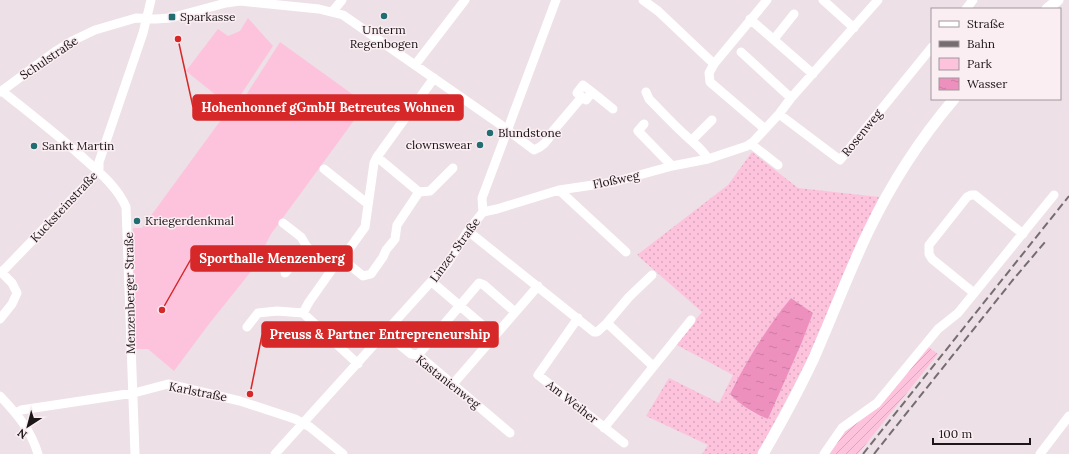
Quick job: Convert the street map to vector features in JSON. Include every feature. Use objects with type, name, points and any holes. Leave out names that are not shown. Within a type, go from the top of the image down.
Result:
[{"type":"main road","points":[[1048,8],[1058,0]]},
{"type":"main road","points":[[763,454],[789,409],[804,378],[858,253],[881,207],[921,142],[953,100]]},
{"type":"street","name":"Kucksteinstraße","points":[[1,272],[99,171],[99,162],[147,19],[151,0]]},
{"type":"street","points":[[332,12],[335,0]]},
{"type":"street","points":[[332,12],[342,0]]},
{"type":"street","points":[[415,65],[464,0]]},
{"type":"street","name":"Linzer Straße","points":[[276,454],[385,332],[432,282],[447,264],[482,212],[482,198],[556,0]]},
{"type":"street","points":[[644,0],[658,11],[714,64]]},
{"type":"street","points":[[765,129],[710,82],[709,73],[714,64],[767,0]]},
{"type":"street","points":[[823,0],[854,28]]},
{"type":"street","name":"Floßweg","points":[[482,212],[497,209],[559,190],[614,182],[672,166],[708,159],[751,144],[878,0]]},
{"type":"street","points":[[967,8],[973,0]]},
{"type":"street","name":"Schulstraße","points":[[1,92],[56,51],[95,30],[136,18],[170,18],[226,3],[240,2],[332,12],[350,19],[534,150],[540,148],[550,136],[552,131],[581,98],[586,100],[592,92],[613,109]]},
{"type":"street","points":[[774,39],[794,14]]},
{"type":"street","points":[[750,20],[813,74]]},
{"type":"street","name":"Rosenweg","points":[[779,114],[840,160],[931,48]]},
{"type":"street","points":[[741,52],[792,98]]},
{"type":"street","points":[[303,313],[333,268],[342,259],[365,227],[374,163],[434,78]]},
{"type":"street","name":"Menzenberger Straße","points":[[1,92],[55,133],[99,171],[119,194],[126,207],[130,341],[134,393],[135,454]]},
{"type":"street","points":[[646,92],[649,99],[685,135],[692,140],[708,159]]},
{"type":"street","points":[[692,140],[712,120]]},
{"type":"street","points":[[644,124],[638,131],[672,166]]},
{"type":"street","points":[[751,144],[778,165]]},
{"type":"street","points":[[377,157],[419,192],[430,191],[453,168]]},
{"type":"street","points":[[324,169],[368,204]]},
{"type":"street","points":[[559,190],[626,252]]},
{"type":"street","points":[[342,259],[363,276],[371,274],[384,257],[386,250],[395,238],[397,225],[419,192]]},
{"type":"street","points":[[974,293],[932,259],[928,249],[929,245],[967,197],[975,195],[1024,234]]},
{"type":"street","points":[[824,454],[842,428],[877,403],[938,329],[958,313],[1024,234],[1054,195]]},
{"type":"street","points":[[283,223],[301,237],[307,247],[333,268]]},
{"type":"street","points":[[468,232],[538,286],[594,332],[597,332],[607,323],[629,297],[652,275]]},
{"type":"street","points":[[285,273],[307,247]]},
{"type":"street","points":[[0,319],[12,304],[17,293],[12,283],[1,272]]},
{"type":"street","points":[[432,282],[495,336]]},
{"type":"street","points":[[418,355],[479,283],[484,285],[515,312]]},
{"type":"street","points":[[454,384],[538,286]]},
{"type":"street","points":[[247,327],[258,313],[277,311],[303,313],[358,364]]},
{"type":"street","name":"Am Weiher","points":[[578,318],[538,375],[624,443]]},
{"type":"street","name":"Am Weiher","points":[[604,428],[691,320]]},
{"type":"street","points":[[607,323],[653,366]]},
{"type":"street","name":"Kastanienweg","points":[[385,332],[411,354],[418,355],[454,384],[510,433]]},
{"type":"street","name":"Karlstraße","points":[[16,413],[22,410],[134,393],[168,384],[240,401],[295,419],[310,427],[343,454]]},
{"type":"street","points":[[0,396],[26,426],[34,441],[38,454]]},
{"type":"street","points":[[1040,454],[1069,416]]},
{"type":"green space","points":[[248,18],[273,46],[232,108],[186,71],[218,29],[228,36],[240,31]]},
{"type":"green space","points":[[280,42],[366,104],[271,234],[253,269],[174,371],[148,349],[135,349],[133,228],[142,228],[226,113],[232,117]]},
{"type":"green space","points":[[752,152],[798,188],[879,197],[809,356],[758,454],[702,454],[708,445],[646,416],[669,378],[719,403],[733,375],[675,344],[702,312],[637,255],[728,185]],"holes":[[[791,298],[813,313],[802,342],[768,419],[752,412],[730,394],[758,344]]]},
{"type":"green space","points":[[927,346],[938,354],[858,454],[829,454],[846,430]]},
{"type":"water","points":[[791,298],[813,313],[802,342],[768,419],[748,409],[730,394],[758,344]]},
{"type":"railway","points":[[863,454],[1069,196]]},
{"type":"railway","points":[[874,454],[1012,281],[1045,242]]},
{"type":"place","name":"Unterm Regenbogen","points":[[384,16]]},
{"type":"place","name":"Sparkasse","points":[[172,17]]},
{"type":"place","name":"Hohenhonnef gGmbH Betreutes Wohnen","points":[[178,39]]},
{"type":"place","name":"Blundstone","points":[[490,133]]},
{"type":"place","name":"clownswear","points":[[480,145]]},
{"type":"place","name":"Sankt Martin","points":[[34,146]]},
{"type":"place","name":"Kriegerdenkmal","points":[[137,221]]},
{"type":"place","name":"Sporthalle Menzenberg","points":[[162,310]]},
{"type":"place","name":"Preuss & Partner Entrepreneurship","points":[[250,394]]}]
